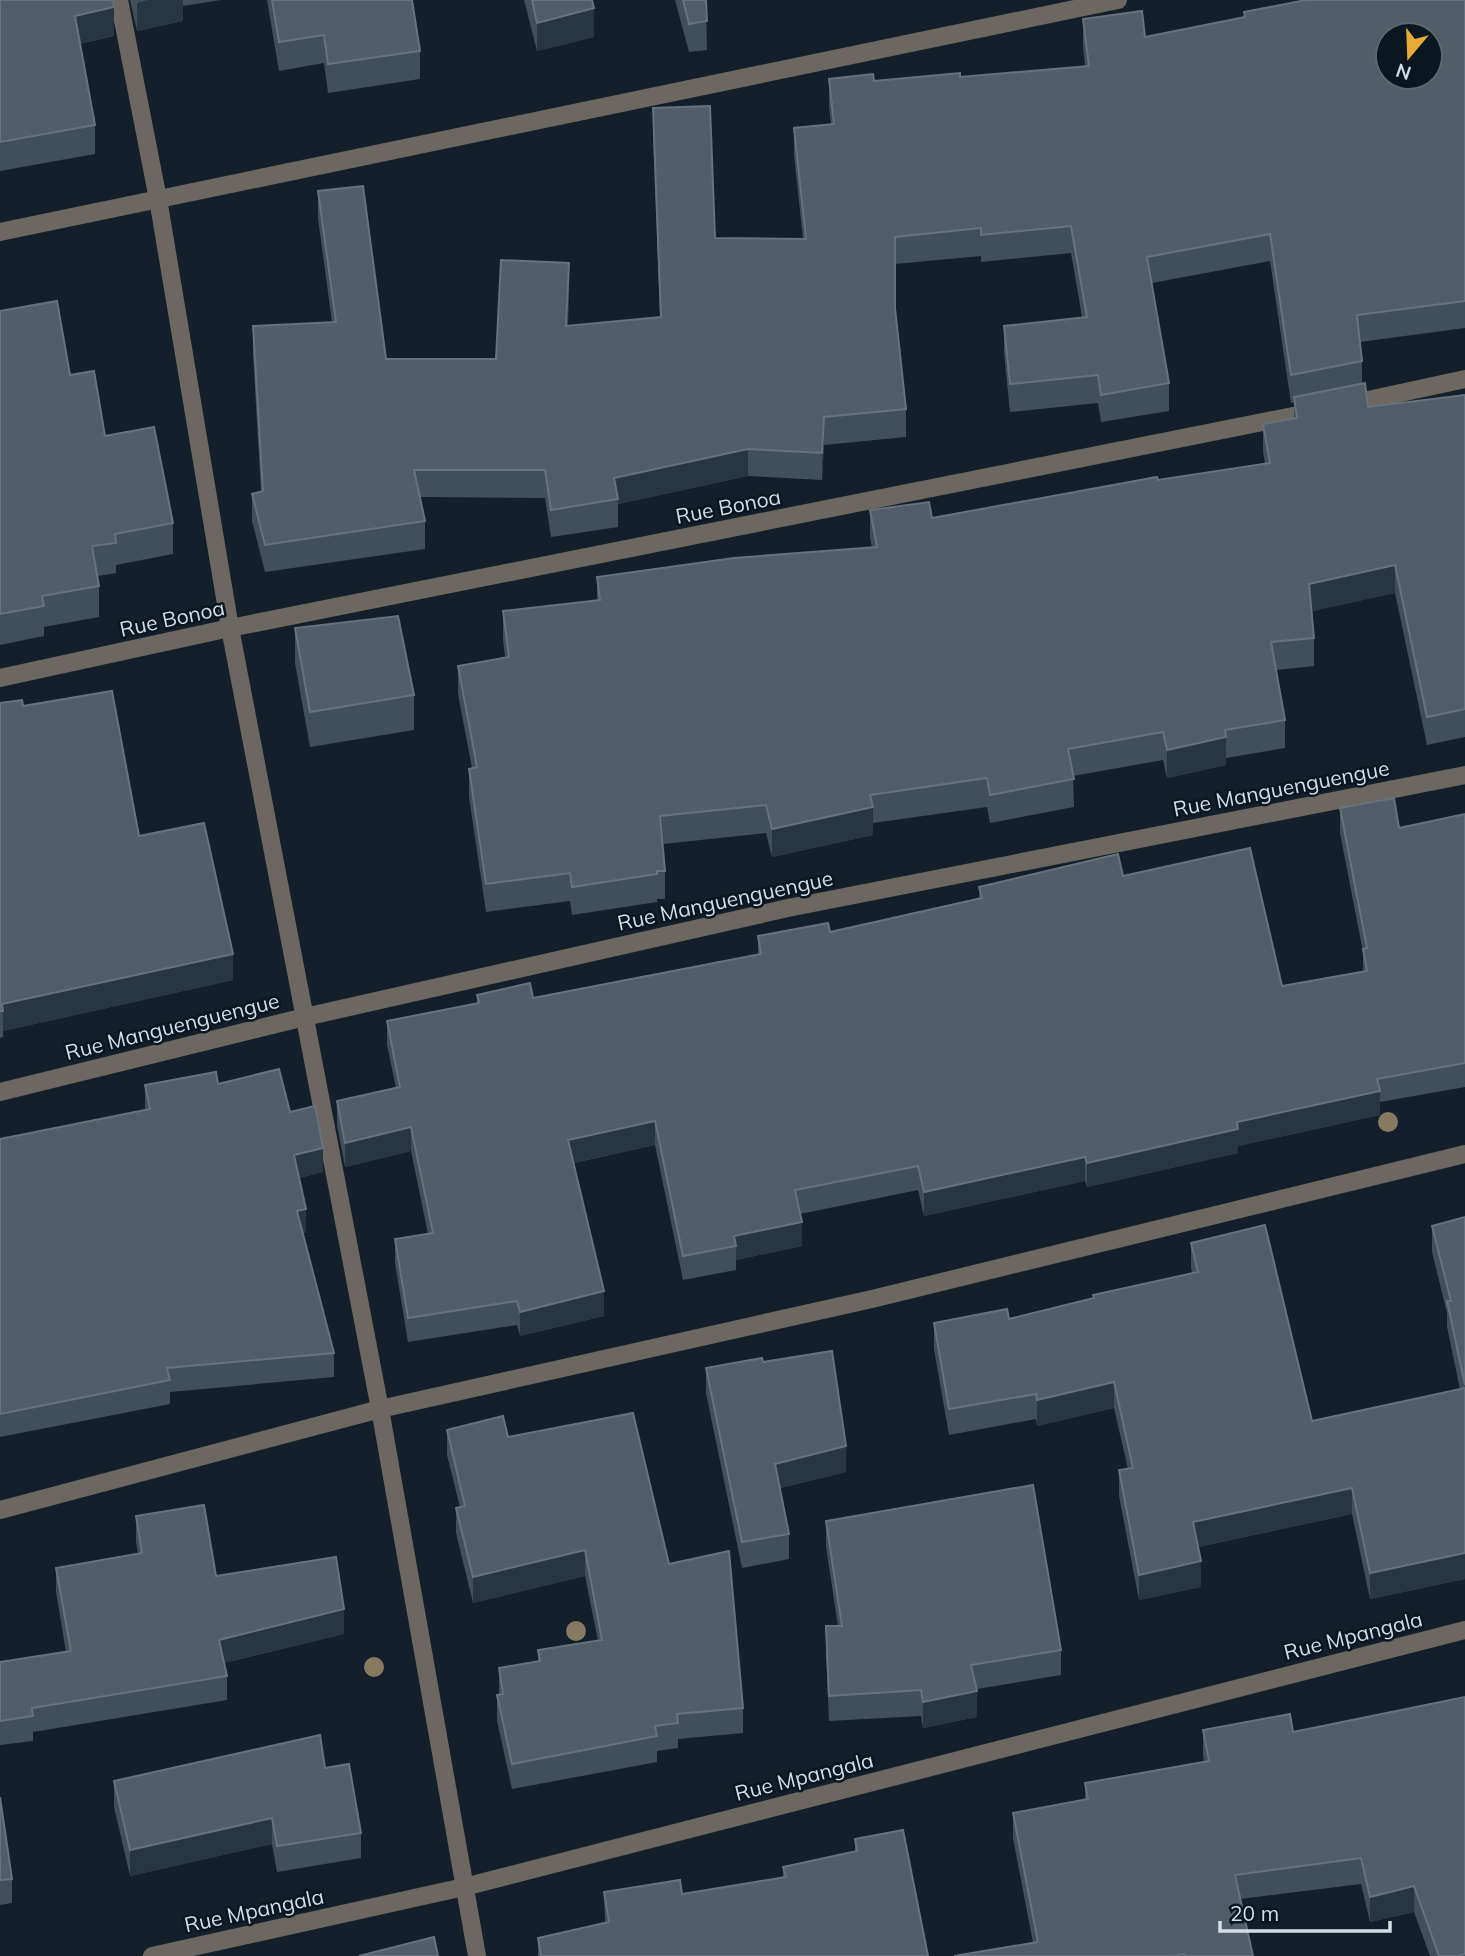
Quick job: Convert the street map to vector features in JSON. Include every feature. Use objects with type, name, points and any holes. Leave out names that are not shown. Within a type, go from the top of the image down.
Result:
[{"type":"street","points":[[119,0],[158,199],[230,628],[380,1409],[477,1956]]},
{"type":"street","points":[[0,232],[396,152],[1118,0]]},
{"type":"street","name":"Rue Bonoa","points":[[0,678],[230,628],[1465,379]]},
{"type":"street","name":"Rue Manguenguengue","points":[[0,1092],[305,1017],[788,908],[1465,775]]},
{"type":"street","points":[[0,1510],[380,1409],[872,1299],[1465,1154]]},
{"type":"street","name":"Rue Mpangala","points":[[152,1956],[464,1887],[1465,1630]]},
{"type":"building","points":[[0,0],[113,0],[114,7],[75,16],[95,125],[0,142]]},
{"type":"building","points":[[272,0],[412,0],[420,51],[328,64],[324,35],[279,42]]},
{"type":"building","points":[[532,0],[592,0],[594,8],[537,23]]},
{"type":"building","points":[[683,0],[706,0],[707,21],[689,24]]},
{"type":"building","points":[[1306,0],[1465,0],[1465,301],[1357,315],[1362,361],[1291,375],[1270,234],[1147,257],[1169,383],[1101,395],[1098,375],[1010,384],[1004,326],[1087,317],[1071,226],[981,235],[981,228],[895,237],[895,308],[906,409],[824,417],[822,453],[748,449],[614,478],[618,499],[551,510],[545,470],[414,470],[425,521],[265,545],[252,494],[263,491],[253,326],[336,322],[318,191],[363,186],[386,359],[496,359],[501,260],[569,263],[566,326],[661,317],[653,108],[710,106],[715,238],[806,239],[794,128],[834,124],[829,79],[873,74],[874,81],[960,73],[960,77],[1089,66],[1083,19],[1142,11],[1145,37],[1245,17],[1244,12]]},
{"type":"building","points":[[57,301],[70,375],[94,371],[105,436],[154,427],[173,523],[115,534],[116,543],[92,546],[99,586],[42,596],[44,606],[0,614],[0,311]]},
{"type":"building","points":[[1365,383],[1368,407],[1465,395],[1465,709],[1427,717],[1395,565],[1309,584],[1314,638],[1271,642],[1285,720],[1225,730],[1226,737],[1167,750],[1163,732],[1068,749],[1074,779],[990,795],[987,778],[870,795],[873,807],[772,829],[766,805],[660,816],[665,871],[572,887],[570,873],[486,884],[469,769],[477,767],[458,666],[509,657],[503,611],[600,600],[597,577],[734,558],[877,547],[870,510],[929,502],[932,518],[1157,477],[1158,480],[1270,463],[1263,424],[1297,418],[1294,397]]},
{"type":"building","points":[[398,616],[414,695],[310,712],[295,628]]},
{"type":"building","points":[[112,691],[139,836],[204,823],[233,954],[2,1004],[3,1011],[0,1011],[0,703],[22,700],[23,706]]},
{"type":"building","points":[[1394,798],[1399,828],[1465,814],[1465,1063],[1377,1079],[1380,1091],[1237,1122],[1238,1129],[1087,1163],[1085,1157],[924,1192],[918,1166],[795,1190],[802,1222],[734,1236],[736,1246],[683,1256],[655,1121],[568,1140],[604,1291],[520,1312],[517,1301],[408,1318],[395,1239],[433,1233],[411,1127],[345,1143],[337,1101],[400,1087],[387,1021],[479,1003],[477,995],[530,983],[533,998],[761,954],[758,936],[828,923],[830,932],[982,898],[979,887],[1118,854],[1123,876],[1250,848],[1282,986],[1367,971],[1363,949],[1367,948],[1340,808]]},
{"type":"building","points":[[279,1069],[290,1112],[315,1106],[323,1148],[294,1155],[306,1209],[297,1211],[334,1353],[167,1368],[170,1380],[0,1414],[0,1139],[150,1109],[145,1085],[216,1072],[218,1084]]},
{"type":"building","points":[[1465,1217],[1465,1385],[1447,1301],[1451,1301],[1432,1226]]},
{"type":"building","points":[[1265,1225],[1312,1421],[1465,1388],[1465,1553],[1370,1573],[1352,1488],[1193,1522],[1201,1561],[1139,1575],[1119,1470],[1133,1468],[1114,1382],[1037,1400],[1036,1394],[949,1409],[934,1323],[1007,1309],[1009,1319],[1094,1298],[1093,1295],[1198,1272],[1191,1243]]},
{"type":"building","points":[[832,1351],[846,1446],[775,1464],[789,1534],[742,1542],[706,1368],[762,1358],[763,1362]]},
{"type":"building","points":[[633,1413],[669,1564],[729,1551],[743,1708],[677,1714],[678,1723],[655,1726],[657,1736],[512,1764],[497,1695],[503,1694],[499,1668],[540,1661],[538,1650],[602,1640],[585,1550],[473,1577],[456,1508],[465,1506],[447,1430],[503,1416],[508,1437]]},
{"type":"building","points":[[1033,1485],[1061,1650],[971,1665],[977,1691],[923,1702],[921,1690],[829,1696],[826,1626],[842,1626],[826,1521]]},
{"type":"building","points":[[204,1505],[216,1576],[336,1557],[344,1609],[219,1640],[227,1676],[32,1708],[33,1716],[0,1721],[0,1662],[71,1651],[56,1568],[142,1553],[136,1516]]},
{"type":"building","points":[[1465,1697],[1465,1954],[1439,1956],[1414,1886],[1370,1897],[1361,1858],[1235,1875],[1253,1956],[954,1956],[1038,1942],[1013,1813],[1088,1799],[1085,1783],[1209,1761],[1203,1730],[1290,1714],[1293,1732]]},
{"type":"building","points":[[320,1735],[325,1768],[349,1764],[361,1833],[277,1846],[272,1818],[130,1850],[114,1781]]},
{"type":"building","points":[[0,1797],[12,1879],[0,1880]]},
{"type":"building","points":[[903,1830],[928,1956],[541,1956],[538,1938],[609,1922],[604,1892],[680,1880],[682,1894],[786,1877],[783,1867],[857,1851],[855,1839]]},
{"type":"building","points":[[434,1937],[438,1956],[359,1956]]}]
